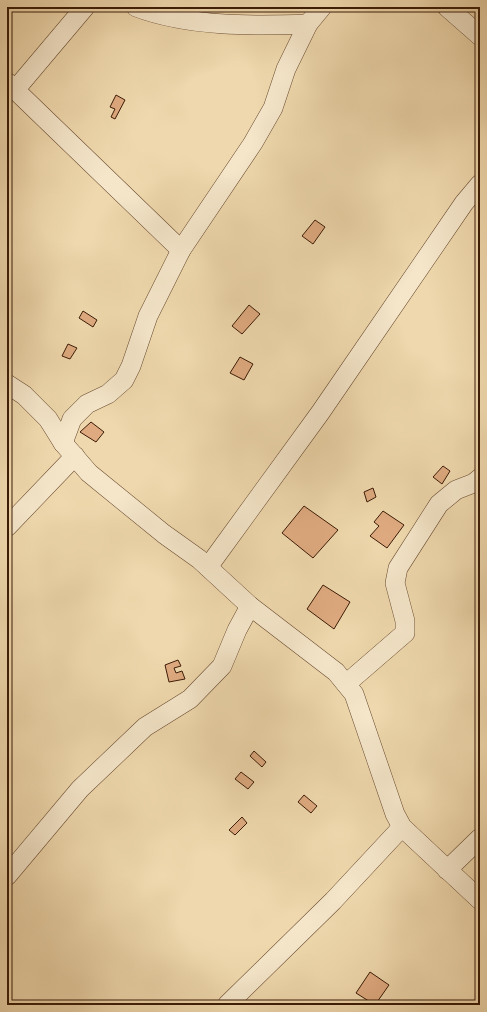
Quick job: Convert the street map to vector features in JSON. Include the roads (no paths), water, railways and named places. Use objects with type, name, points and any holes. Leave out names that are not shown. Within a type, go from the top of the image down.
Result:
[{"type":"street","points":[[85,7],[11,86],[181,250]]},
{"type":"street","points":[[136,7],[156,14],[175,12],[262,26],[308,24]]},
{"type":"street","points":[[7,527],[69,449],[72,419],[87,404],[108,394],[124,380],[131,366],[148,316],[181,250],[253,143],[273,108],[286,69],[308,24],[322,7]]},
{"type":"street","points":[[447,7],[480,36]]},
{"type":"street","points":[[208,567],[320,413],[464,203],[480,184]]},
{"type":"street","points":[[7,384],[24,394],[48,419],[69,449],[89,473],[208,567],[250,606],[336,672],[354,694],[395,814],[402,827],[480,900]]},
{"type":"street","points":[[346,684],[405,633],[405,621],[396,583],[398,568],[439,504],[456,490],[474,483],[480,478]]},
{"type":"street","points":[[7,876],[80,789],[145,727],[190,699],[222,666],[237,630],[250,606]]},
{"type":"street","points":[[227,1005],[333,901],[402,827]]},
{"type":"street","points":[[447,870],[480,838]]}]
